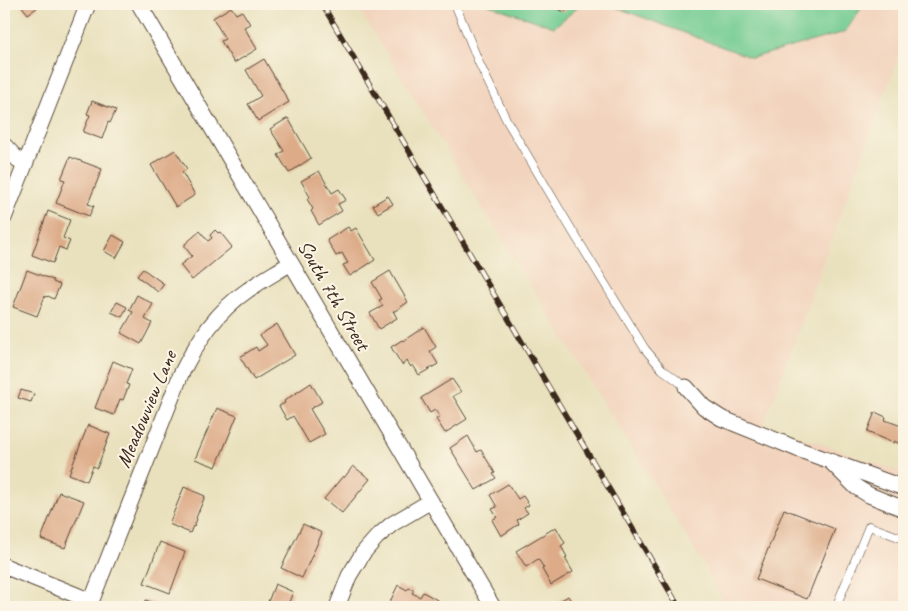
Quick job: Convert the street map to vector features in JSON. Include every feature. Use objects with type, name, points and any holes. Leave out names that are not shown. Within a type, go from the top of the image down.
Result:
[{"type":"street","points":[[4,218],[88,4]]},
{"type":"street","name":"South 7th Street","points":[[138,4],[494,607]]},
{"type":"street","points":[[4,145],[24,166]]},
{"type":"street","name":"Meadowview Lane","points":[[90,604],[181,374],[194,347],[213,322],[231,303],[291,263]]},
{"type":"street","points":[[686,387],[704,407],[721,418],[800,450],[904,488]]},
{"type":"street","points":[[829,460],[856,487],[869,495],[904,509]]},
{"type":"street","points":[[337,607],[349,576],[363,553],[377,537],[392,524],[431,501]]},
{"type":"street","points":[[4,566],[90,604]]},
{"type":"lane","points":[[455,4],[479,63],[506,121],[568,224],[645,349],[662,369],[686,387]]},
{"type":"lane","points":[[836,607],[869,526],[904,539]]},
{"type":"shaded area","points":[[356,4],[904,4],[904,41],[764,424],[904,473],[904,607],[726,607],[705,566]]},
{"type":"green space","points":[[486,4],[582,4],[554,27]]},
{"type":"green space","points":[[607,4],[864,4],[845,32],[752,58]]},
{"type":"building","points":[[20,4],[35,4],[38,7],[28,14]]},
{"type":"building","points":[[544,4],[569,4],[565,12]]},
{"type":"building","points":[[231,7],[236,14],[242,11],[250,24],[244,27],[257,49],[234,63],[221,41],[225,39],[213,18]]},
{"type":"building","points":[[264,59],[289,102],[258,121],[248,104],[261,96],[246,70]]},
{"type":"building","points":[[92,101],[116,110],[110,123],[108,122],[102,139],[83,132],[90,115],[87,114]]},
{"type":"building","points":[[288,118],[311,158],[289,173],[278,155],[284,151],[270,129]]},
{"type":"building","points":[[175,150],[187,169],[182,172],[195,195],[176,207],[151,165]]},
{"type":"building","points":[[70,157],[102,169],[88,204],[94,206],[89,216],[56,203],[65,180],[61,179]]},
{"type":"building","points":[[319,171],[332,193],[339,189],[346,200],[338,204],[342,211],[319,225],[307,199],[310,197],[301,181]]},
{"type":"building","points":[[388,196],[393,204],[378,213],[373,205]]},
{"type":"building","points":[[48,211],[70,220],[63,238],[70,241],[66,250],[59,247],[53,263],[32,255]]},
{"type":"building","points":[[348,227],[351,231],[356,228],[375,260],[350,276],[343,265],[348,263],[342,253],[336,256],[327,240]]},
{"type":"building","points":[[215,230],[218,233],[220,232],[232,247],[192,280],[180,265],[192,256],[185,247],[185,244],[200,231],[208,241],[212,238],[210,235]]},
{"type":"building","points":[[113,235],[125,242],[116,258],[104,251]]},
{"type":"building","points":[[143,269],[164,284],[158,292],[137,276]]},
{"type":"building","points":[[27,270],[53,280],[53,282],[60,285],[54,299],[45,296],[37,316],[13,307]]},
{"type":"building","points":[[390,271],[408,302],[393,311],[397,318],[379,329],[370,313],[383,306],[379,300],[382,299],[372,282]]},
{"type":"building","points":[[137,295],[153,304],[145,319],[152,323],[141,344],[121,333],[133,312],[129,310]]},
{"type":"building","points":[[117,302],[127,307],[122,317],[111,312]]},
{"type":"building","points":[[277,324],[295,355],[254,380],[240,357],[256,347],[258,351],[267,345],[260,335]]},
{"type":"building","points":[[424,327],[436,347],[430,351],[438,364],[419,375],[413,365],[411,367],[407,361],[402,365],[391,347]]},
{"type":"building","points":[[113,361],[132,369],[126,384],[129,385],[123,400],[120,399],[114,415],[95,408]]},
{"type":"building","points":[[452,379],[461,392],[453,396],[467,419],[445,433],[436,419],[440,417],[435,410],[430,413],[421,398]]},
{"type":"building","points":[[311,383],[322,402],[310,409],[325,434],[309,443],[293,416],[287,420],[279,406]]},
{"type":"building","points":[[21,390],[34,394],[31,402],[18,398]]},
{"type":"building","points":[[217,408],[237,416],[216,467],[195,459]]},
{"type":"building","points":[[875,412],[886,417],[885,420],[904,427],[904,446],[867,432]]},
{"type":"building","points":[[88,425],[110,434],[97,468],[93,466],[87,481],[69,474]]},
{"type":"building","points":[[468,436],[477,452],[481,450],[496,478],[476,490],[450,448]]},
{"type":"building","points":[[353,466],[370,479],[342,513],[324,499]]},
{"type":"building","points":[[508,484],[518,499],[523,496],[529,505],[524,508],[528,513],[517,520],[519,524],[501,536],[492,520],[497,517],[492,509],[497,507],[490,495]]},
{"type":"building","points":[[184,487],[205,496],[190,533],[169,524]]},
{"type":"building","points":[[59,492],[84,501],[65,548],[41,539]]},
{"type":"building","points":[[784,509],[835,529],[807,599],[756,579]]},
{"type":"building","points":[[303,524],[322,533],[302,578],[281,568]]},
{"type":"building","points":[[556,527],[565,543],[561,546],[573,572],[551,585],[538,559],[526,567],[516,551]]},
{"type":"building","points":[[160,542],[185,552],[170,593],[144,583]]},
{"type":"building","points":[[275,584],[293,592],[287,607],[266,607]]},
{"type":"building","points":[[398,585],[407,590],[409,588],[414,590],[412,593],[420,597],[423,592],[439,601],[436,607],[395,607],[389,604]]},
{"type":"building","points":[[568,596],[575,607],[550,607]]},
{"type":"building","points":[[146,600],[163,607],[143,607]]},
{"type":"railway","points":[[322,4],[679,607]]}]
